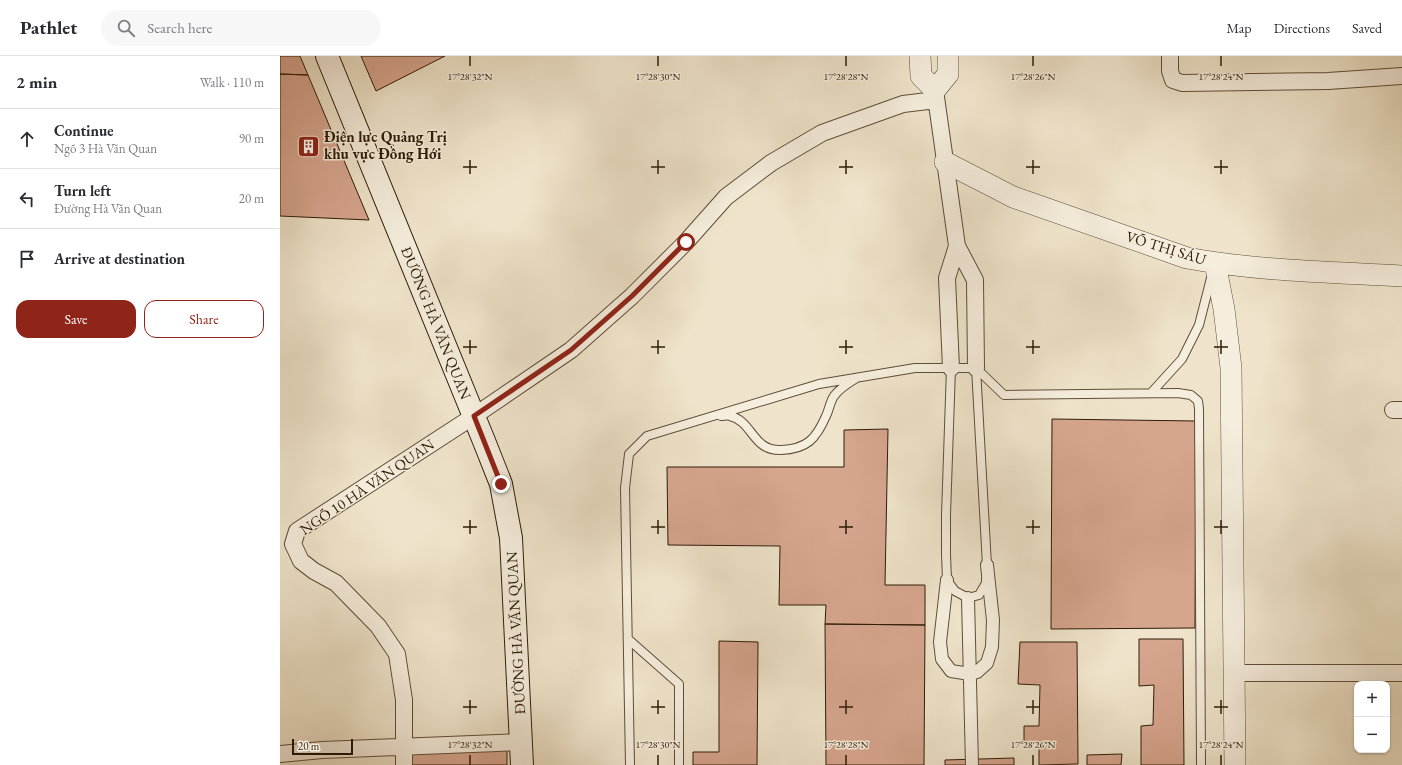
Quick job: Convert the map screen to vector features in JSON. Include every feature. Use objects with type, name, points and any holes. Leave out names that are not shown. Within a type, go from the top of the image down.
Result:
[{"type":"main road","name":"ĐƯỜNG HÀ VĂN QUAN","points":[[327,56],[501,484],[511,538],[522,765]]},
{"type":"street","points":[[920,56],[921,76],[936,95],[957,246],[975,280],[976,368]]},
{"type":"street","points":[[936,95],[948,74],[948,56]]},
{"type":"street","points":[[1170,56],[1170,71],[1173,80],[1182,83],[1328,82],[1402,76]]},
{"type":"street","name":"NGÕ 10 HÀ VĂN QUAN","points":[[404,765],[404,700],[397,654],[378,626],[336,583],[314,571],[301,561],[292,544],[297,531],[474,416],[571,350],[632,296],[686,242],[726,197],[771,163],[822,133],[903,104],[936,95]]},
{"type":"street","name":"VÕ THỊ SÁU","points":[[945,162],[1013,196],[1187,258],[1214,263],[1273,268],[1402,276]]},
{"type":"street","points":[[951,368],[947,278],[957,246]]},
{"type":"street","points":[[1214,263],[1224,309],[1231,368],[1235,765]]},
{"type":"street","points":[[947,580],[940,642],[942,659],[951,671],[970,674],[977,672],[987,663],[992,647],[993,620],[987,565]]},
{"type":"street","points":[[968,598],[972,765]]},
{"type":"street","points":[[1233,673],[1402,674]]},
{"type":"street","points":[[286,758],[322,750],[521,742]]},
{"type":"lane","points":[[1151,393],[1182,359],[1199,325],[1214,263]]},
{"type":"lane","points":[[630,765],[625,488],[629,454],[648,436],[819,384],[915,368],[976,368],[1004,395],[1178,393],[1190,395],[1198,401],[1202,765]]},
{"type":"lane","points":[[951,368],[946,523],[947,580],[955,591],[968,598],[980,595],[986,583],[987,565],[976,368]]},
{"type":"lane","points":[[714,416],[730,416],[743,422],[759,444],[774,451],[791,450],[805,446],[817,434],[834,397],[842,387],[859,377]]},
{"type":"lane","points":[[628,639],[678,684],[678,765]]},
{"type":"building","points":[[280,56],[300,56],[308,75],[280,74]]},
{"type":"building","points":[[361,56],[445,56],[376,91]]},
{"type":"building","name":"Điện lực Quảng Trị khu vực Đồng Hới","points":[[280,74],[308,75],[369,220],[280,216]]},
{"type":"building","points":[[1052,419],[1196,421],[1195,628],[1051,629]]},
{"type":"building","points":[[888,429],[885,585],[925,585],[925,625],[825,624],[826,605],[779,605],[780,546],[668,545],[667,467],[844,467],[844,430]]},
{"type":"building","points":[[825,624],[925,625],[924,765],[826,765]]},
{"type":"building","points":[[1139,639],[1183,639],[1184,765],[1141,765],[1141,726],[1153,725],[1154,685],[1139,686]]},
{"type":"building","points":[[719,641],[758,642],[757,765],[693,765],[693,752],[719,752]]},
{"type":"building","points":[[1020,642],[1077,642],[1078,764],[1039,765],[1039,742],[1024,743],[1024,726],[1039,726],[1040,685],[1018,684]]},
{"type":"building","points":[[507,750],[507,765],[409,765],[409,752]]},
{"type":"building","points":[[1122,754],[1121,765],[1087,765],[1087,755]]},
{"type":"building","points":[[1014,758],[1014,765],[945,765],[945,760]]},
{"type":"place","name":"Điện lực Quảng Trị khu vực Đồng Hới","points":[[309,146]]},
{"type":"route","points":[[501,484],[474,416],[571,350],[632,296],[686,242]]}]
